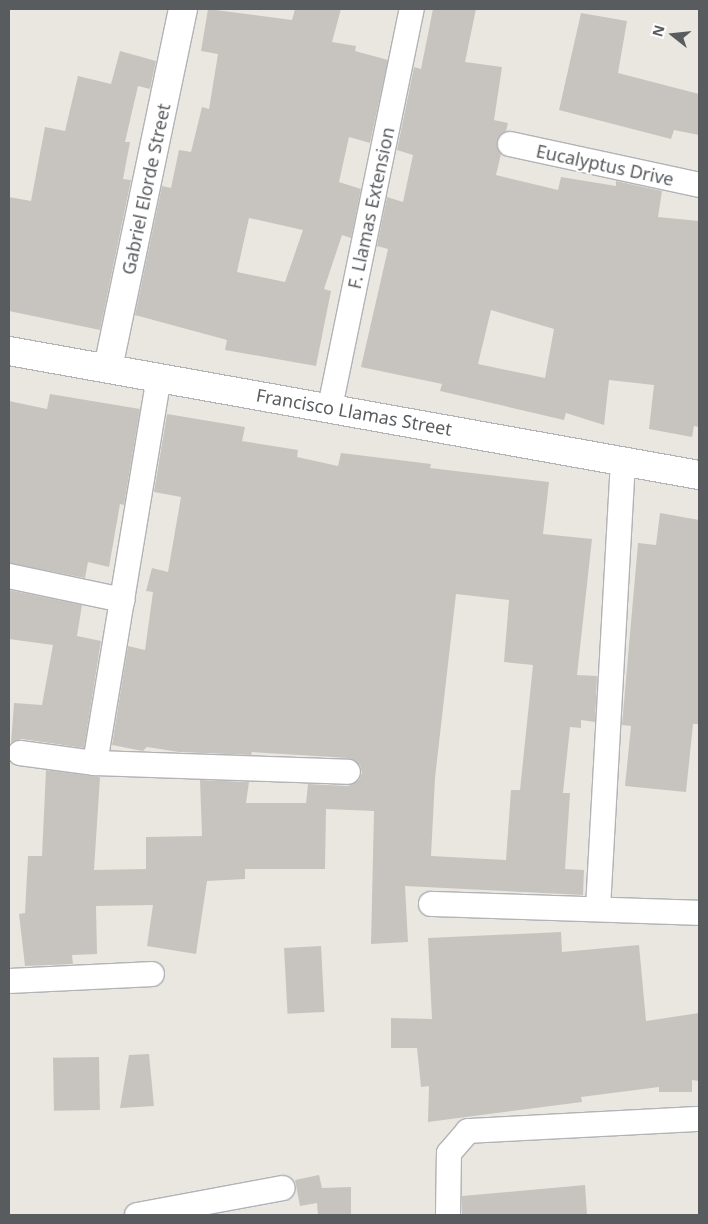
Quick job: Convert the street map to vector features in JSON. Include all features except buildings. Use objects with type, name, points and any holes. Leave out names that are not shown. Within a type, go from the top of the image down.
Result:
[{"type":"main road","name":"Gabriel Elorde Street","points":[[108,368],[184,9]]},
{"type":"main road","name":"Francisco Llamas Street","points":[[9,351],[330,407],[699,475]]},
{"type":"street","name":"F. Llamas Extension","points":[[330,407],[412,9]]},
{"type":"street","name":"Eucalyptus Drive","points":[[510,144],[699,185]]},
{"type":"street","points":[[95,762],[159,377]]},
{"type":"street","points":[[598,908],[624,460]]},
{"type":"street","points":[[9,576],[123,600]]},
{"type":"street","points":[[20,753],[95,762],[348,772]]},
{"type":"street","points":[[431,904],[598,908],[699,913]]},
{"type":"street","points":[[9,981],[152,974]]},
{"type":"street","points":[[448,1215],[449,1153],[468,1131],[699,1119]]},
{"type":"street","points":[[137,1215],[283,1188]]}]
